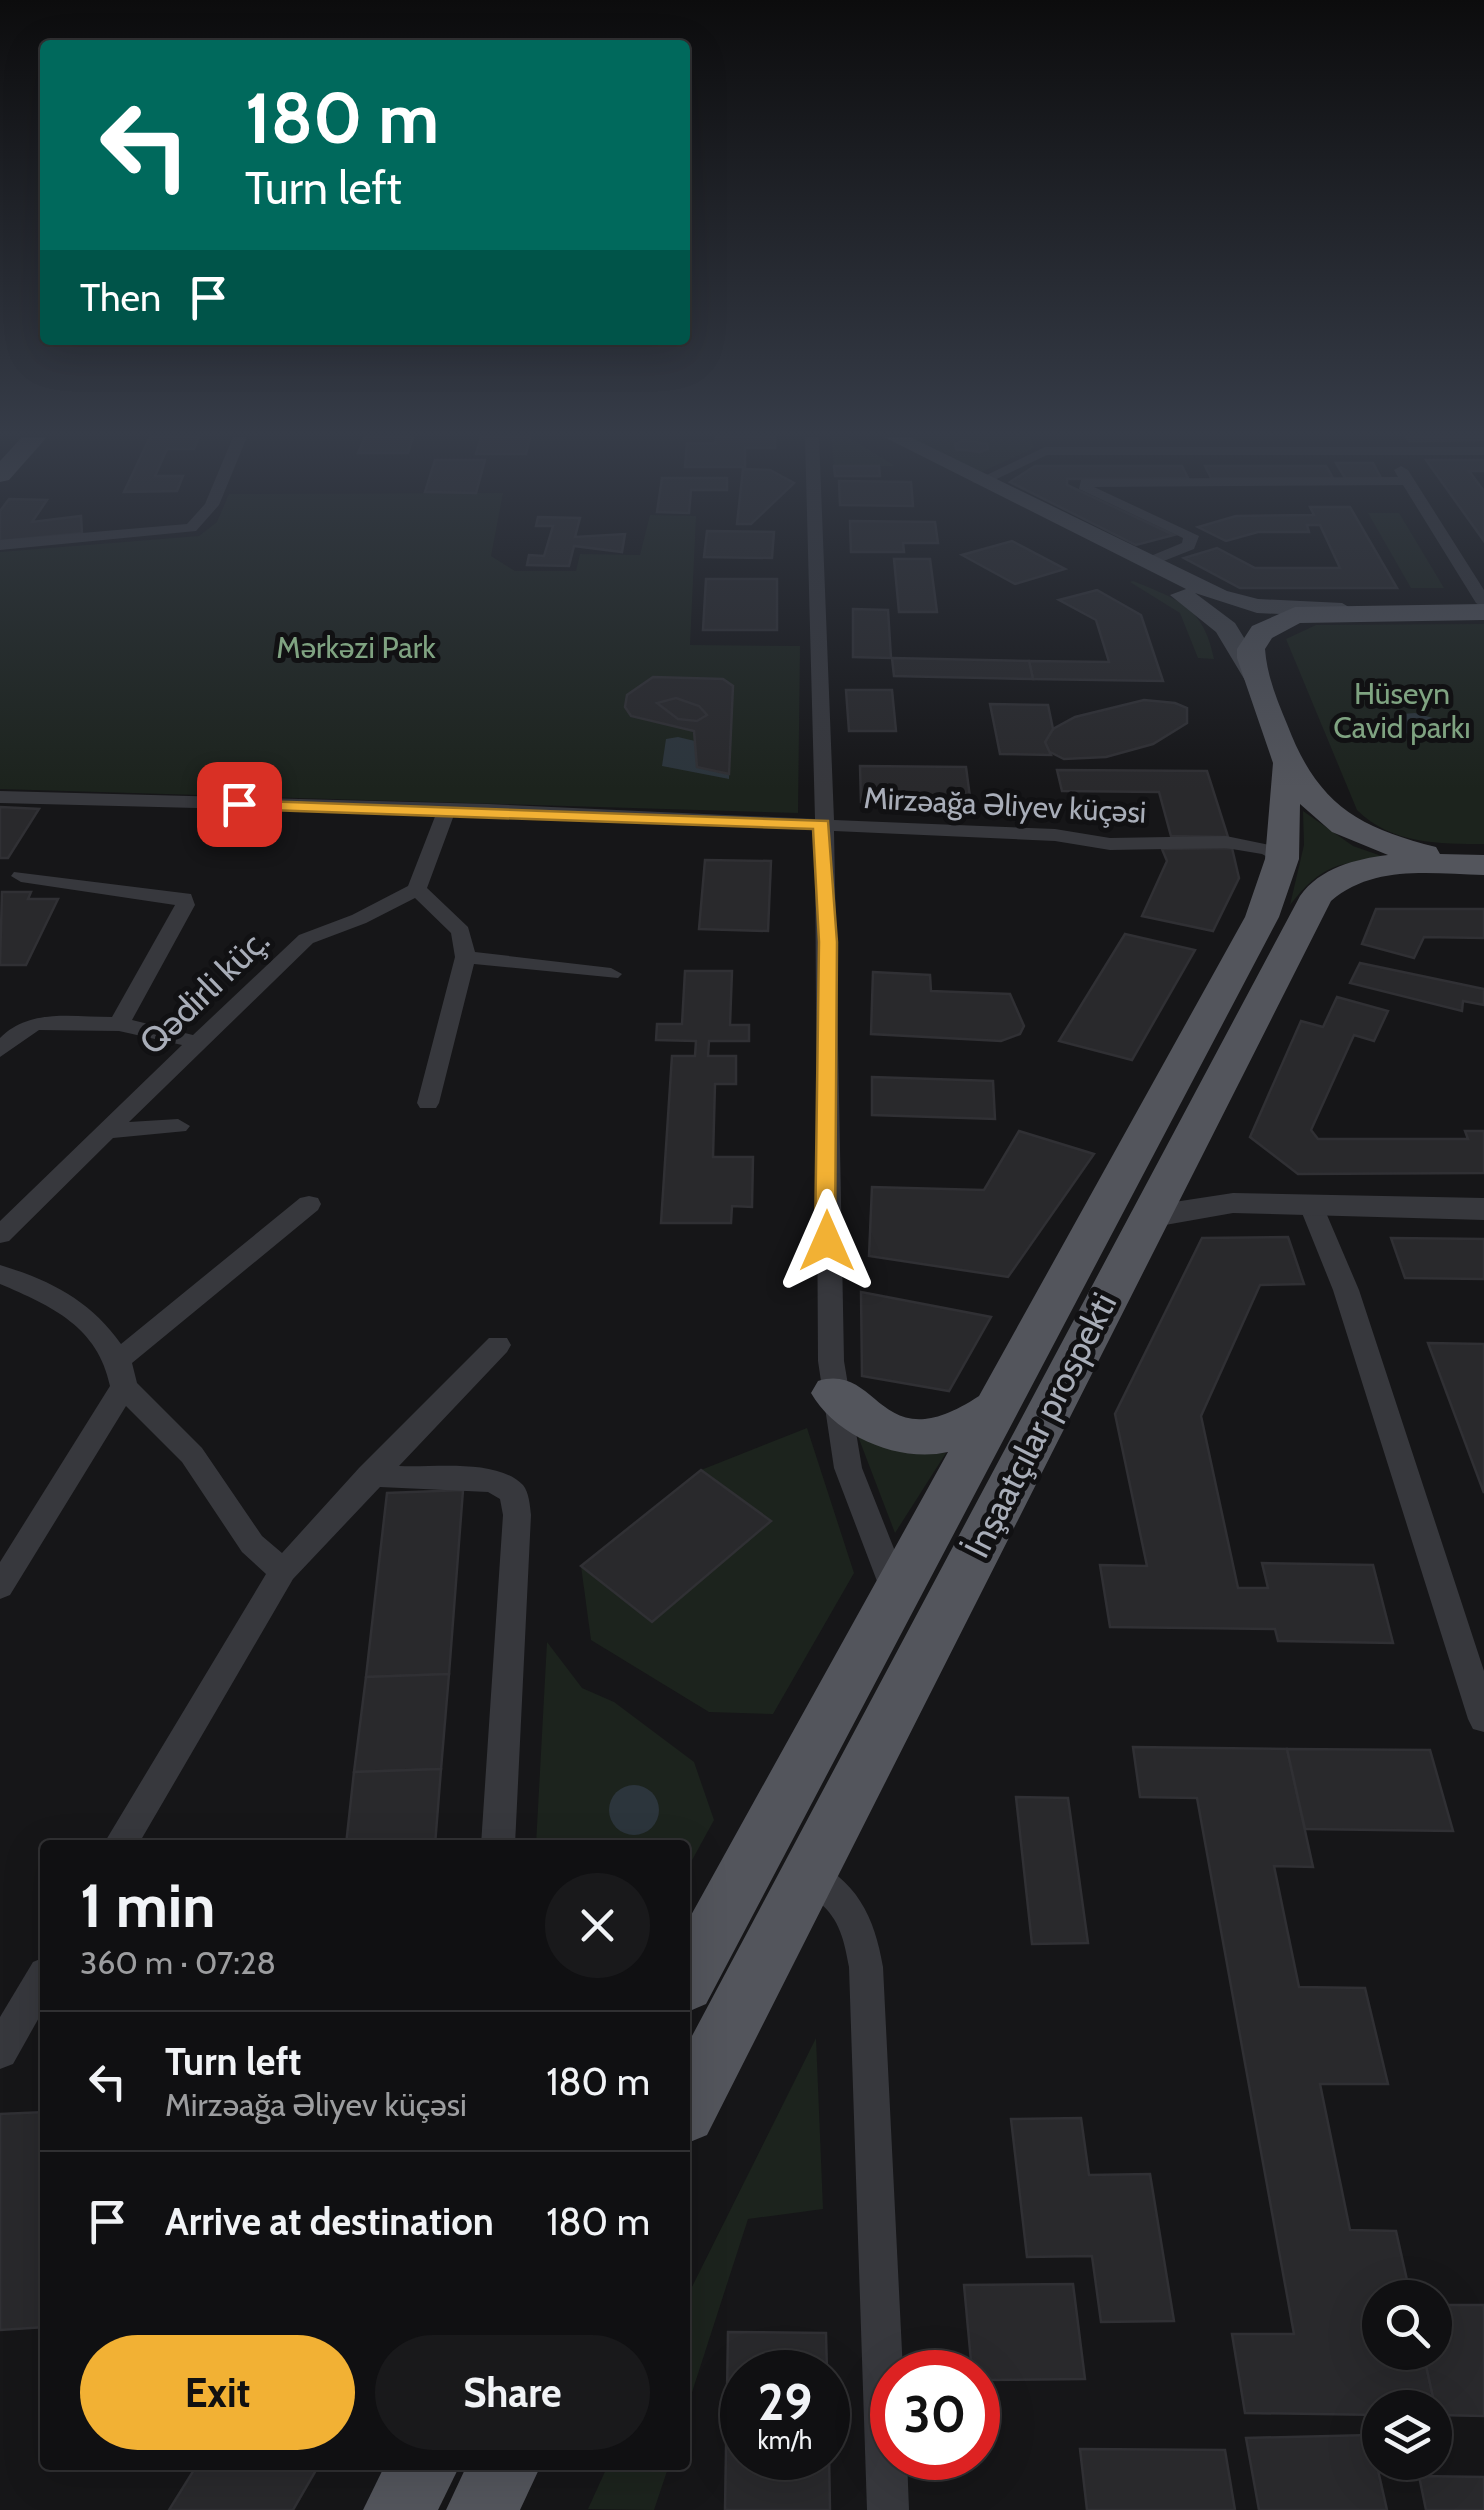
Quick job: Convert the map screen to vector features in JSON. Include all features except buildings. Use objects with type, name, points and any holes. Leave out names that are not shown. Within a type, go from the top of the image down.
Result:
[{"type":"main road","points":[[1111,554],[1242,604],[1484,612]]},
{"type":"main road","points":[[1116,554],[1191,600],[1233,637],[1255,677],[1286,766],[1318,806],[1366,838],[1413,852],[1484,863]]},
{"type":"main road","points":[[1255,677],[1251,649],[1262,632],[1284,618],[1404,612]]},
{"type":"main road","name":"İnşaatçılar prospekti","points":[[690,1975],[1262,918],[1282,860],[1286,766]]},
{"type":"main road","name":"İnşaatçılar prospekti","points":[[690,2103],[1316,896],[1328,884],[1372,868],[1484,863]]},
{"type":"main road","points":[[834,1393],[874,1425],[918,1438],[942,1439],[961,1434],[999,1405]]},
{"type":"main road","points":[[400,2510],[421,2470]]},
{"type":"main road","points":[[482,2510],[502,2470]]},
{"type":"street","points":[[815,554],[828,942],[828,1315],[834,1393],[848,1468],[895,1590]]},
{"type":"street","points":[[1138,566],[1171,554]]},
{"type":"street","points":[[1454,554],[1484,603]]},
{"type":"street","name":"Mirzəağa Əliyev küçəsi","points":[[0,797],[447,809],[1055,835],[1110,844],[1235,844],[1266,848],[1282,860]]},
{"type":"street","points":[[428,1103],[466,957],[462,931],[416,890],[447,809]]},
{"type":"street","points":[[21,876],[184,898],[185,905],[119,1024]]},
{"type":"street","name":"Qədirli küç.","points":[[0,1235],[306,939],[416,890]]},
{"type":"street","points":[[466,957],[611,974]]},
{"type":"street","points":[[0,1050],[23,1028],[39,1023],[119,1024],[196,1042]]},
{"type":"street","points":[[108,1130],[178,1126]]},
{"type":"street","points":[[1173,1169],[1233,1204]]},
{"type":"street","points":[[0,1587],[121,1374],[309,1204]]},
{"type":"street","points":[[1148,1217],[1233,1204],[1484,1208]]},
{"type":"street","points":[[1312,1208],[1346,1290],[1484,1719]]},
{"type":"street","points":[[0,1274],[58,1298],[90,1320],[121,1374],[192,1455],[252,1544],[283,1570]]},
{"type":"street","points":[[123,1840],[283,1570],[498,1345]]},
{"type":"street","points":[[369,1476],[493,1482],[513,1493],[517,1515],[498,1840]]},
{"type":"street","points":[[807,1874],[835,1892],[852,1911],[866,1967],[888,2510]]},
{"type":"street","points":[[0,2051],[40,1983]]},
{"type":"green space","name":"Mərkəzi Park","points":[[0,554],[491,554],[515,571],[576,571],[580,554],[694,554],[690,645],[800,646],[798,813],[0,789]]},
{"type":"green space","points":[[1392,554],[1424,554],[1444,588],[1411,588]]},
{"type":"green space","points":[[1130,582],[1187,608],[1204,628],[1214,659],[1198,658],[1180,613]]},
{"type":"green space","name":"Hüseyn Cavid parkı","points":[[1484,624],[1484,844],[1416,840],[1385,830],[1357,810],[1286,639],[1316,625]]},
{"type":"green space","points":[[1303,811],[1353,846],[1390,859],[1358,861],[1322,873],[1290,905],[1304,845]]},
{"type":"green space","points":[[807,1428],[854,1573],[773,1714],[709,1712],[591,1640],[581,1566],[652,1622],[771,1521],[701,1470]]},
{"type":"green space","points":[[856,1431],[911,1454],[946,1453],[895,1533]]},
{"type":"green space","points":[[547,1642],[582,1688],[614,1702],[694,1762],[714,1820],[690,1864],[690,1840],[536,1840]]},
{"type":"green space","points":[[816,2038],[823,2209],[748,2219],[690,2399],[690,2291]]},
{"type":"green space","points":[[606,2470],[667,2470],[654,2510],[588,2509]]},
{"type":"shaded area","points":[[1415,713],[1440,720],[1444,733],[1409,735],[1392,724],[1402,714]]},
{"type":"shaded area","points":[[666,739],[695,741],[697,767],[729,774],[729,779],[662,766]]},
{"type":"shaded area","points":[[624,1786],[644,1786],[658,1800],[658,1820],[644,1834],[624,1834],[610,1820],[610,1800]]},
{"type":"route","points":[[239,804],[822,824],[828,942],[827,1241]]}]
